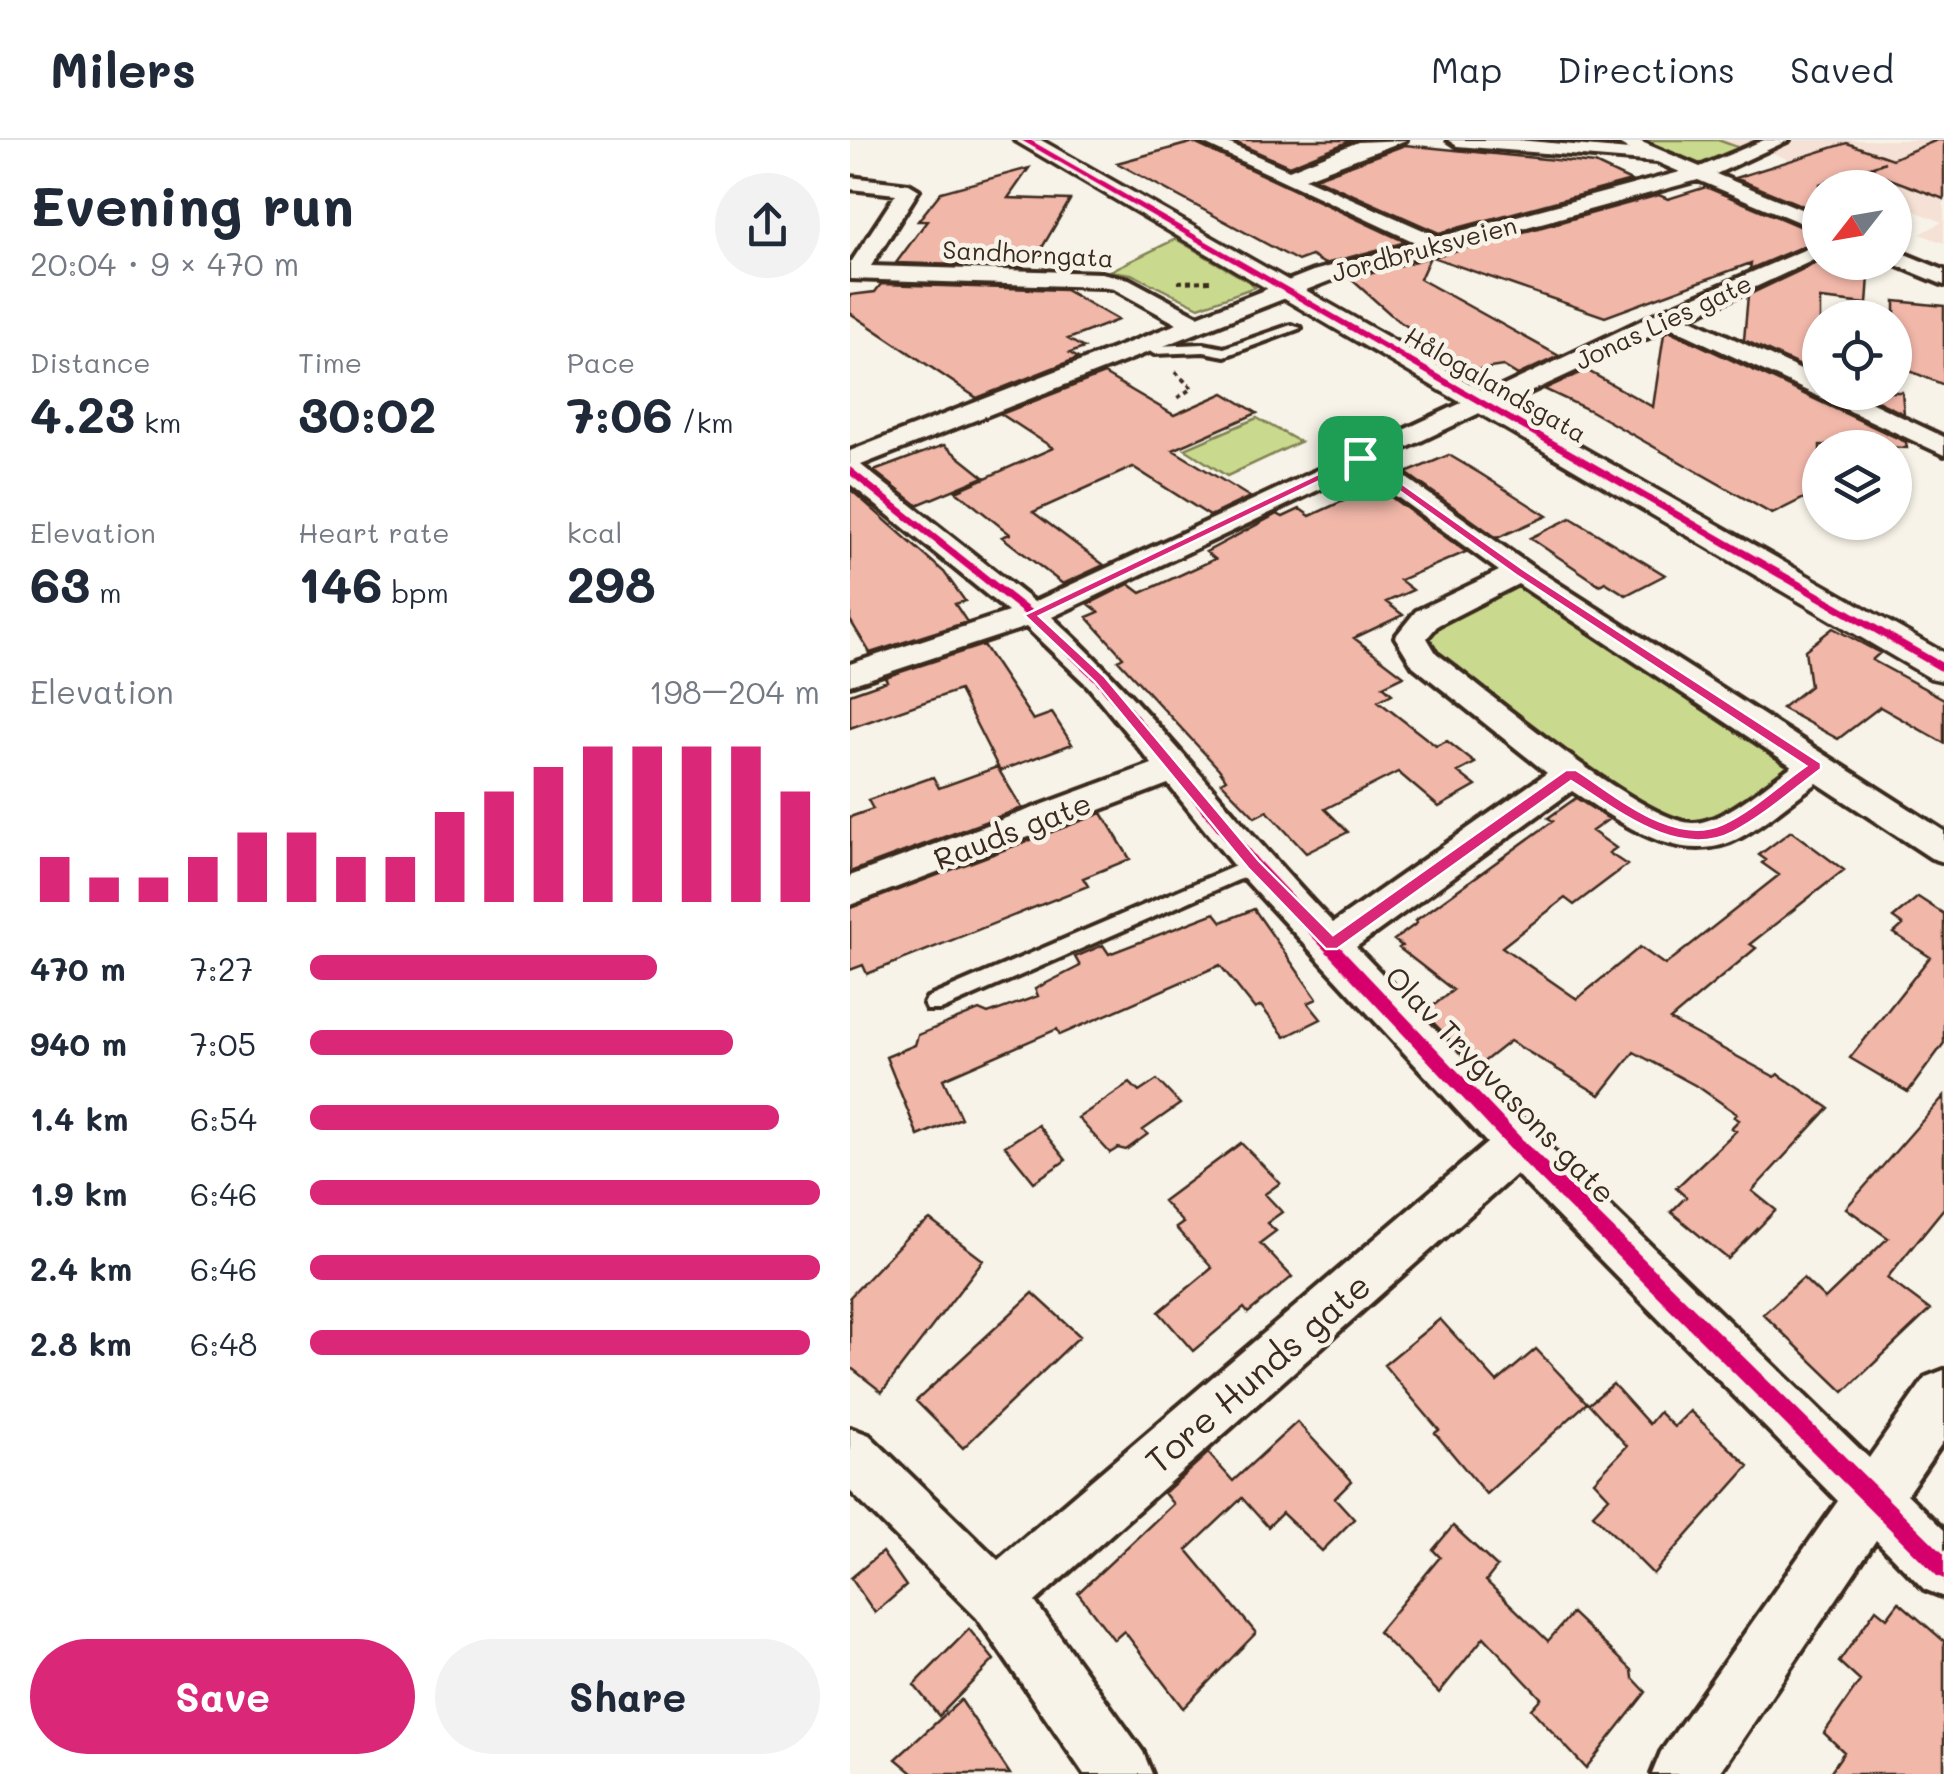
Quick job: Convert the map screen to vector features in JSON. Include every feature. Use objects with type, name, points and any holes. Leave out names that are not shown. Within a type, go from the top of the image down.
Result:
[{"type":"street","name":"Hålogalandsgata","points":[[1024,140],[1295,285]]},
{"type":"street","name":"Hålogalandsgata","points":[[1056,140],[1944,670]]},
{"type":"street","points":[[1205,140],[1436,244]]},
{"type":"street","points":[[1290,177],[1365,146],[1398,140]]},
{"type":"street","points":[[1457,140],[1668,160]]},
{"type":"street","points":[[1621,140],[1802,217]]},
{"type":"street","name":"Jordbruksveien","points":[[850,460],[1295,285],[1701,173],[1780,140]]},
{"type":"street","points":[[850,182],[909,190],[852,277]]},
{"type":"street","name":"Jonas Lies gate","points":[[850,675],[1030,615],[1360,458],[1802,256]]},
{"type":"street","points":[[1912,264],[1944,278]]},
{"type":"street","name":"Sandhorngata","points":[[852,277],[880,274],[1100,280],[1121,284],[1193,323]]},
{"type":"street","points":[[1667,317],[1802,381]]},
{"type":"street","name":"Hålogalandsgata","points":[[1492,399],[1944,638]]},
{"type":"street","points":[[1866,410],[1944,447]]},
{"type":"street","points":[[1360,458],[1520,572],[1944,849]]},
{"type":"street","name":"Olav Trygvasons gate","points":[[850,470],[1030,615],[1100,679],[1254,864],[1517,1145],[1944,1569]]},
{"type":"street","points":[[1520,572],[1427,618],[1411,637],[1424,659],[1571,774],[1653,825],[1692,836],[1726,830],[1816,766]]},
{"type":"street","name":"Rauds gate","points":[[850,891],[1174,769]]},
{"type":"street","points":[[1332,944],[1571,774]]},
{"type":"street","name":"Tore Hunds gate","points":[[997,1598],[1517,1145]]},
{"type":"street","points":[[1683,1774],[1944,1395]]},
{"type":"street","points":[[850,1454],[997,1598],[1121,1774]]},
{"type":"lane","points":[[1143,343],[1154,350],[1204,348],[1224,352],[1295,328]]},
{"type":"lane","points":[[934,1004],[1254,864]]},
{"type":"path","points":[[1170,282],[1214,281]]},
{"type":"shaded area","points":[[1621,140],[1944,140],[1944,243],[1920,234],[1942,222],[1912,210],[1912,170],[1815,170],[1760,148],[1701,173]]},
{"type":"green space","points":[[1622,140],[1718,140],[1751,152],[1701,173]]},
{"type":"green space","points":[[1176,239],[1255,287],[1199,307],[1131,274],[1110,271]]},
{"type":"green space","points":[[1257,418],[1300,442],[1227,476],[1185,449]]},
{"type":"green space","points":[[1520,572],[1816,766],[1726,829],[1653,825],[1424,659],[1427,618]]},
{"type":"building","points":[[1230,140],[1353,140],[1289,166]]},
{"type":"building","points":[[1944,140],[1944,199],[1912,187],[1912,170],[1866,170],[1885,162],[1861,170],[1802,170],[1802,206],[1735,178],[1847,143],[1892,159]]},
{"type":"building","points":[[1194,142],[1406,242],[1325,264],[1311,256],[1298,261],[1117,163]]},
{"type":"building","points":[[1405,145],[1595,164],[1631,181],[1439,233],[1315,178]]},
{"type":"building","points":[[1029,168],[1008,198],[1070,200],[1036,258],[1008,258],[1025,267],[896,263],[927,221],[918,221],[941,192]]},
{"type":"building","points":[[1706,187],[1802,227],[1802,247],[1750,269],[1751,263],[1605,317],[1432,257],[1659,195],[1668,199]]},
{"type":"building","points":[[1430,257],[1420,279],[1559,356],[1518,375],[1503,366],[1477,370],[1397,320],[1351,279]]},
{"type":"building","points":[[1802,270],[1802,280],[1869,280],[1867,300],[1802,300],[1802,367],[1744,340],[1748,295]]},
{"type":"building","points":[[881,284],[1065,290],[1118,320],[1068,339],[1084,348],[1070,353],[1078,358],[977,398],[850,313],[850,295],[875,292]]},
{"type":"building","points":[[1912,303],[1944,306],[1944,385],[1912,372]]},
{"type":"building","points":[[1670,331],[1802,393],[1802,410],[1838,410],[1880,430],[1802,430],[1802,499],[1772,514],[1589,410],[1544,389],[1586,370],[1653,407],[1664,334]]},
{"type":"building","points":[[1104,374],[1174,415],[1224,393],[1257,413],[1173,450],[1250,497],[1210,516],[1133,467],[1033,512],[1104,565],[1063,584],[1002,537],[1010,534],[956,491],[1053,448],[1001,414]]},
{"type":"building","points":[[944,445],[984,477],[917,505],[874,471]]},
{"type":"building","points":[[1449,455],[1547,516],[1497,538],[1406,473]]},
{"type":"building","points":[[1376,486],[1466,552],[1400,580],[1413,590],[1386,602],[1403,615],[1354,638],[1404,676],[1383,686],[1392,694],[1378,701],[1436,746],[1447,741],[1475,763],[1458,772],[1476,786],[1439,807],[1398,772],[1325,809],[1348,832],[1306,853],[1267,811],[1255,817],[1221,782],[1226,779],[1219,769],[1118,660],[1123,657],[1087,617],[1099,612],[1089,604],[1129,584],[1141,593],[1215,559],[1206,552],[1277,514],[1283,517],[1300,509],[1310,516]]},
{"type":"building","points":[[850,489],[944,572],[965,601],[955,604],[967,622],[870,653],[850,620]]},
{"type":"building","points":[[1571,518],[1665,575],[1626,595],[1605,582],[1600,585],[1530,538]]},
{"type":"building","points":[[1833,628],[1880,653],[1872,660],[1944,699],[1944,743],[1880,707],[1838,739],[1782,708],[1810,686],[1805,650]]},
{"type":"building","points":[[983,645],[1033,720],[1052,713],[1072,744],[1000,771],[959,690],[850,728],[850,694],[887,681],[885,677]]},
{"type":"building","points":[[997,767],[1022,808],[850,872],[850,817],[873,809],[868,800],[933,777],[939,788]]},
{"type":"building","points":[[1576,798],[1609,819],[1592,831],[1616,848],[1609,853],[1627,865],[1574,905],[1565,898],[1502,947],[1577,999],[1640,947],[1665,965],[1779,875],[1762,863],[1766,860],[1759,855],[1791,831],[1844,870],[1750,944],[1756,948],[1670,1020],[1775,1077],[1778,1074],[1829,1108],[1752,1191],[1776,1210],[1728,1259],[1671,1212],[1686,1197],[1676,1188],[1736,1131],[1731,1128],[1739,1120],[1734,1117],[1737,1114],[1700,1088],[1634,1052],[1600,1095],[1510,1041],[1481,1064],[1457,1047],[1424,1013],[1453,990],[1394,940],[1553,821],[1548,818]]},
{"type":"building","points":[[1102,813],[1130,859],[1083,878],[1088,886],[867,974],[863,965],[850,970],[850,908]]},
{"type":"building","points":[[1918,897],[1944,914],[1944,1043],[1908,1092],[1850,1058],[1930,957],[1894,933],[1903,925],[1893,918]]},
{"type":"building","points":[[1254,909],[1317,999],[1308,1003],[1321,1019],[1285,1037],[1261,1006],[1255,1009],[1220,965],[1060,1035],[1057,1029],[943,1079],[961,1118],[918,1136],[886,1057],[915,1045],[918,1035],[979,1010],[988,1014],[1038,996],[1035,989],[1080,966],[1075,957],[1103,945],[1109,954],[1215,913],[1222,922]]},
{"type":"building","points":[[1157,1080],[1180,1104],[1143,1130],[1148,1134],[1126,1150],[1118,1148],[1110,1153],[1078,1118],[1130,1083],[1139,1092]]},
{"type":"building","points":[[1944,1096],[1944,1208],[1887,1278],[1930,1310],[1844,1392],[1763,1314],[1803,1278],[1825,1299],[1888,1238],[1846,1208]]},
{"type":"building","points":[[1038,1125],[1066,1160],[1034,1182],[1005,1146]]},
{"type":"building","points":[[1241,1143],[1280,1183],[1265,1194],[1282,1212],[1267,1223],[1276,1231],[1260,1243],[1292,1277],[1248,1313],[1244,1308],[1193,1351],[1159,1312],[1212,1268],[1176,1228],[1183,1223],[1163,1201]]},
{"type":"building","points":[[930,1220],[983,1260],[882,1392],[850,1367],[850,1297],[907,1237]]},
{"type":"building","points":[[1033,1293],[1080,1336],[963,1448],[916,1401]]},
{"type":"building","points":[[1440,1319],[1497,1382],[1536,1349],[1587,1403],[1486,1494],[1384,1365]]},
{"type":"building","points":[[1613,1384],[1649,1424],[1659,1412],[1674,1427],[1690,1411],[1749,1466],[1653,1574],[1593,1514],[1609,1497],[1594,1481],[1627,1446],[1589,1404]]},
{"type":"building","points":[[1297,1422],[1352,1481],[1335,1498],[1354,1519],[1322,1551],[1282,1513],[1268,1527],[1242,1498],[1187,1550],[1256,1633],[1183,1708],[1124,1631],[1114,1640],[1078,1593],[1173,1504],[1164,1493],[1208,1453],[1233,1481]]},
{"type":"building","points":[[1453,1526],[1497,1567],[1486,1581],[1548,1641],[1572,1613],[1632,1670],[1633,1678],[1646,1692],[1586,1768],[1531,1709],[1541,1698],[1484,1637],[1439,1693],[1378,1632],[1440,1557],[1433,1550]]},
{"type":"building","points":[[882,1552],[906,1586],[875,1613],[851,1578]]},
{"type":"building","points":[[1899,1602],[1944,1641],[1944,1774],[1829,1774],[1844,1752],[1824,1733],[1860,1681],[1839,1662],[1876,1609],[1887,1618]]},
{"type":"building","points":[[969,1629],[994,1660],[939,1716],[914,1685]]},
{"type":"building","points":[[961,1700],[1010,1774],[914,1774],[896,1759]]},
{"type":"cycle path","points":[[1025,140],[1944,669]]},
{"type":"cycle path","points":[[850,470],[1031,615],[1100,679],[1254,865],[1517,1145],[1944,1569]]},
{"type":"route","points":[[1360,458],[1520,572],[1816,766],[1726,830],[1692,836],[1653,825],[1571,774],[1332,944],[1254,864],[1100,679],[1030,615],[1360,458]]}]
